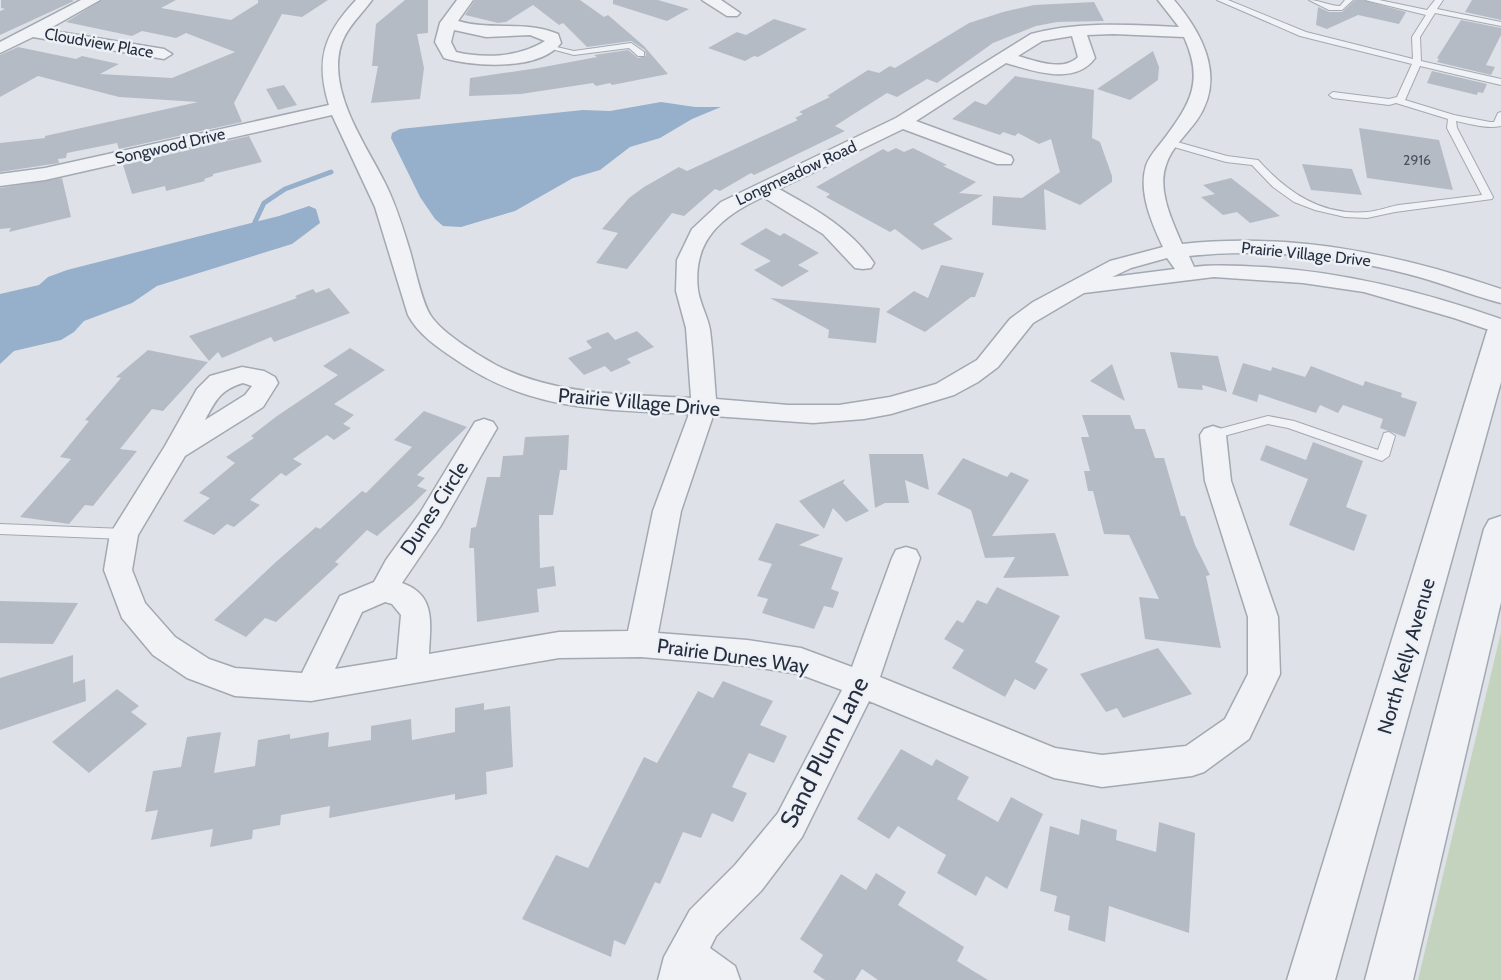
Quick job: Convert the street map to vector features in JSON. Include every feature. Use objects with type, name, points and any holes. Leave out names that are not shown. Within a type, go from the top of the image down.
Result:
[{"type":"street","points":[[0,48],[92,0]]},
{"type":"street","name":"Prairie Village Drive","points":[[364,0],[346,20],[334,40],[329,60],[329,78],[339,108],[388,209],[420,319],[480,368],[519,386],[556,396],[623,405],[704,407],[789,415],[856,414],[905,402],[950,387],[987,365],[1020,322],[1041,307],[1120,264],[1175,251],[1246,246],[1339,253],[1430,274],[1501,297]]},
{"type":"street","points":[[448,23],[489,32],[519,30],[542,32],[552,37],[553,43],[519,57],[476,60],[450,55],[443,42],[448,23],[456,8],[465,0]]},
{"type":"street","points":[[710,0],[732,13]]},
{"type":"street","points":[[1166,0],[1198,48],[1203,68],[1194,110],[1154,168],[1155,195],[1175,251],[1188,274]]},
{"type":"street","points":[[1005,58],[1069,69],[1083,64],[1087,58],[1078,30]]},
{"type":"street","name":"Longmeadow Road","points":[[641,644],[667,511],[704,407],[698,328],[687,291],[688,260],[699,233],[728,206],[902,122],[1037,37],[1078,30],[1189,32]]},
{"type":"street","name":"Cloudview Place","points":[[33,32],[165,54]]},
{"type":"street","name":"Songwood Drive","points":[[0,180],[56,171],[339,108]]},
{"type":"street","points":[[902,122],[1004,160]]},
{"type":"street","points":[[764,189],[826,224],[852,246],[863,263]]},
{"type":"street","name":"Prairie Village Drive","points":[[1078,288],[1214,271],[1303,276],[1366,286],[1462,313],[1501,329]]},
{"type":"street","name":"North Kelly Avenue","points":[[1311,980],[1501,329]]},
{"type":"street","name":"Dunes Circle","points":[[384,590],[396,568],[430,520],[484,428]]},
{"type":"street","name":"Prairie Dunes Way","points":[[176,450],[124,534],[118,570],[133,609],[164,646],[198,669],[235,682],[311,687],[559,645],[641,644],[801,661],[1054,763],[1102,771],[1192,761],[1237,729],[1264,674],[1263,617],[1218,481],[1213,435]]},
{"type":"street","points":[[1389,980],[1501,529]]},
{"type":"street","name":"Sand Plum Lane","points":[[722,980],[682,967],[703,923],[748,878],[790,825],[862,684],[906,558]]},
{"type":"street","points":[[311,687],[351,604],[384,590],[402,595],[416,612],[412,670]]},
{"type":"lane","points":[[1221,0],[1303,34],[1501,82]]},
{"type":"lane","points":[[1313,0],[1332,8],[1342,8],[1349,0]]},
{"type":"lane","points":[[1370,0],[1501,24]]},
{"type":"lane","points":[[1333,95],[1389,102],[1401,99],[1417,63],[1416,37],[1430,11],[1439,0]]},
{"type":"lane","points":[[548,47],[574,53],[631,45],[641,54]]},
{"type":"lane","points":[[1395,100],[1452,117],[1490,125],[1498,123],[1501,115]]},
{"type":"lane","points":[[1452,117],[1452,128],[1488,197]]},
{"type":"lane","points":[[1170,143],[1226,159],[1255,162],[1276,185],[1298,200],[1345,214],[1367,214],[1488,197],[1501,201]]},
{"type":"lane","points":[[1213,435],[1268,420],[1290,424],[1382,456],[1389,436]]},
{"type":"lane","points":[[0,530],[124,534]]},
{"type":"green space","points":[[1501,632],[1501,980],[1418,980]]},
{"type":"water","points":[[661,102],[695,107],[721,107],[692,119],[660,138],[630,147],[600,170],[573,178],[515,211],[461,227],[443,226],[435,219],[420,197],[391,138],[392,133],[400,129],[583,110],[610,111]]},
{"type":"water","points":[[309,206],[316,209],[320,223],[292,244],[157,286],[132,303],[84,321],[74,332],[61,340],[14,351],[0,364],[0,294],[39,285],[48,277],[67,270],[279,216]]},
{"type":"building","points":[[1,0],[74,1],[0,35],[0,11],[5,9],[1,8]]},
{"type":"building","points":[[102,0],[176,0],[161,8],[231,20],[258,3],[258,0],[328,0],[302,17],[282,14],[234,103],[242,122],[119,149],[117,143],[67,153],[66,158],[58,159],[59,163],[0,172],[0,143],[45,138],[45,136],[198,102],[119,97],[38,76],[0,97],[0,55],[18,47],[76,59],[82,56],[119,64],[100,74],[172,78],[235,52],[186,33],[176,38],[142,31],[132,36],[66,22]]},
{"type":"building","points":[[405,0],[428,0],[428,33],[417,34],[424,68],[420,99],[371,103],[378,66],[372,66],[376,24]]},
{"type":"building","points":[[475,0],[580,0],[604,17],[608,15],[644,46],[668,74],[612,85],[610,83],[596,86],[593,83],[521,94],[469,96],[470,78],[538,68],[628,50],[638,58],[646,56],[645,50],[631,41],[587,47],[563,23],[559,25],[533,5],[506,22],[498,23],[465,15]]},
{"type":"building","points":[[613,0],[658,0],[689,9],[667,21],[613,4]]},
{"type":"building","points":[[1355,0],[1363,0],[1406,12],[1399,24],[1358,15],[1327,29],[1316,25],[1318,7],[1329,12],[1342,12]]},
{"type":"building","points":[[1472,0],[1501,0],[1501,20],[1465,12]]},
{"type":"building","points":[[1094,2],[1104,21],[1057,22],[1036,26],[993,43],[937,83],[927,79],[897,97],[887,93],[835,126],[845,131],[754,175],[751,173],[720,191],[715,189],[684,216],[672,213],[627,269],[596,263],[618,233],[602,229],[629,198],[679,167],[687,171],[798,120],[795,118],[803,114],[799,112],[830,97],[827,96],[868,70],[879,73],[890,66],[895,68],[969,23],[1034,5]]},
{"type":"building","points":[[774,19],[807,29],[758,57],[754,56],[745,61],[708,48],[737,32],[746,35]]},
{"type":"building","points":[[1461,20],[1501,28],[1501,35],[1486,65],[1495,67],[1491,75],[1437,62],[1439,59],[1437,58]]},
{"type":"building","points":[[1153,51],[1159,67],[1158,80],[1130,100],[1097,89]]},
{"type":"building","points":[[1432,71],[1487,84],[1483,93],[1478,92],[1477,95],[1427,83]]},
{"type":"building","points":[[1015,76],[1094,90],[1092,138],[1100,142],[1112,176],[1112,182],[1080,205],[1044,189],[1046,230],[992,225],[993,196],[1022,198],[1060,172],[1051,139],[1039,144],[1018,133],[1015,136],[1003,132],[1000,135],[952,119],[975,101],[986,105]]},
{"type":"building","points":[[284,85],[297,105],[278,110],[266,89]]},
{"type":"building","points":[[1359,128],[1439,140],[1453,190],[1367,178]]},
{"type":"building","points":[[249,136],[262,162],[213,174],[204,179],[205,181],[166,191],[165,186],[132,194],[123,165]]},
{"type":"building","points":[[896,148],[904,152],[913,148],[976,182],[959,193],[983,195],[933,224],[953,239],[922,250],[895,229],[890,232],[826,197],[830,194],[816,187],[883,149],[888,152]]},
{"type":"building","points":[[1302,164],[1352,169],[1362,195],[1311,190]]},
{"type":"building","points":[[62,178],[71,217],[9,232],[11,228],[0,229],[0,188]]},
{"type":"building","points":[[1231,178],[1280,216],[1250,223],[1237,212],[1223,215],[1201,197],[1215,194],[1203,185]]},
{"type":"building","points":[[766,228],[780,236],[784,233],[819,253],[798,265],[809,271],[782,287],[754,270],[771,261],[740,244]]},
{"type":"building","points":[[941,265],[984,273],[975,297],[971,297],[925,332],[886,312],[914,291],[928,298]]},
{"type":"building","points":[[329,288],[350,313],[274,342],[271,337],[222,358],[218,352],[209,361],[189,336],[297,298],[295,296],[313,289],[316,293]]},
{"type":"building","points":[[770,298],[880,308],[876,343],[828,338],[829,330]]},
{"type":"building","points":[[637,331],[654,347],[627,359],[631,363],[611,372],[605,366],[584,375],[568,358],[592,348],[586,341],[608,332],[615,340]]},
{"type":"building","points":[[350,348],[385,370],[334,404],[354,415],[343,424],[351,428],[334,440],[327,435],[293,459],[302,464],[286,476],[281,473],[250,500],[260,505],[234,527],[227,524],[214,535],[183,521],[210,498],[199,493],[235,463],[226,457],[254,438],[251,436],[277,416],[338,375],[323,366]]},
{"type":"building","points":[[148,350],[208,362],[163,411],[152,409],[120,449],[137,451],[93,506],[85,505],[69,524],[20,517],[71,459],[60,457],[89,421],[85,420],[121,378],[116,377]]},
{"type":"building","points":[[1170,352],[1218,356],[1227,392],[1202,385],[1203,390],[1178,388]]},
{"type":"building","points":[[1243,363],[1271,371],[1272,367],[1305,377],[1311,366],[1363,386],[1365,381],[1402,393],[1401,397],[1417,402],[1405,437],[1380,428],[1383,419],[1343,405],[1338,413],[1320,405],[1316,413],[1259,394],[1257,402],[1232,394]]},
{"type":"building","points":[[1112,364],[1125,401],[1090,381]]},
{"type":"building","points":[[424,411],[467,427],[417,475],[425,478],[417,486],[427,490],[412,505],[377,536],[367,530],[335,562],[339,564],[276,622],[265,618],[246,637],[214,620],[316,527],[320,529],[362,491],[366,493],[412,447],[394,440]]},
{"type":"building","points":[[1082,415],[1130,415],[1135,429],[1145,429],[1155,458],[1164,458],[1181,516],[1185,516],[1195,545],[1210,575],[1206,576],[1221,648],[1145,639],[1139,597],[1159,599],[1129,535],[1104,534],[1093,491],[1088,491],[1084,471],[1090,471],[1081,437],[1089,437]]},
{"type":"building","points":[[569,435],[567,470],[560,470],[553,515],[539,515],[540,568],[554,566],[556,586],[537,589],[539,612],[477,622],[474,548],[469,548],[471,528],[476,527],[487,477],[500,477],[503,456],[523,455],[525,437]]},
{"type":"building","points":[[1313,442],[1363,461],[1346,507],[1367,515],[1354,551],[1289,525],[1308,479],[1260,460],[1266,445],[1306,460]]},
{"type":"building","points":[[869,454],[923,454],[929,490],[905,480],[909,503],[885,503],[875,508]]},
{"type":"building","points":[[963,458],[1007,477],[1011,472],[1029,480],[992,536],[1055,533],[1069,576],[1003,578],[1015,557],[985,558],[971,510],[937,494]]},
{"type":"building","points":[[845,479],[843,483],[869,511],[846,522],[833,508],[824,529],[799,501]]},
{"type":"building","points":[[776,523],[820,535],[799,545],[843,558],[831,589],[839,592],[833,608],[824,606],[814,629],[762,613],[768,599],[757,596],[772,564],[758,560]]},
{"type":"building","points":[[997,587],[1060,616],[1035,662],[1048,669],[1035,690],[1015,679],[1005,697],[952,668],[964,650],[944,639],[957,620],[963,623],[977,600],[987,604]]},
{"type":"building","points":[[0,601],[78,603],[53,644],[0,643]]},
{"type":"building","points":[[1158,648],[1192,694],[1123,718],[1117,708],[1106,712],[1080,674]]},
{"type":"building","points":[[73,655],[73,683],[85,679],[86,701],[0,730],[0,678]]},
{"type":"building","points":[[723,681],[773,701],[760,725],[787,736],[774,763],[749,753],[732,787],[747,793],[733,822],[712,813],[701,838],[683,832],[660,884],[655,882],[625,945],[614,940],[611,957],[522,919],[556,855],[588,868],[644,757],[657,763],[698,691],[713,698]]},
{"type":"building","points":[[117,689],[139,706],[131,712],[147,724],[89,773],[52,742]]},
{"type":"building","points":[[484,703],[484,710],[510,706],[513,767],[486,772],[487,794],[455,800],[455,794],[329,818],[330,806],[281,815],[280,825],[253,830],[252,839],[210,847],[213,829],[151,840],[158,810],[145,812],[153,771],[181,767],[187,737],[221,732],[214,773],[255,766],[258,740],[290,734],[290,739],[329,732],[328,747],[371,740],[371,726],[411,719],[412,740],[455,732],[455,708]]},
{"type":"building","points":[[901,749],[932,766],[936,759],[969,777],[957,799],[998,822],[1011,797],[1043,814],[1007,889],[986,876],[976,896],[937,873],[946,855],[898,826],[889,839],[857,819]]},
{"type":"building","points":[[1081,819],[1117,830],[1116,840],[1156,852],[1159,822],[1195,833],[1189,933],[1109,906],[1105,942],[1068,930],[1070,916],[1054,911],[1057,896],[1040,891],[1050,826],[1079,835]]},
{"type":"building","points":[[876,873],[906,892],[898,905],[964,947],[957,961],[988,980],[878,980],[862,969],[855,980],[825,980],[813,972],[823,955],[800,939],[841,874],[866,890]]},
{"type":"waterway","points":[[255,222],[264,203],[285,189],[331,172]]}]
